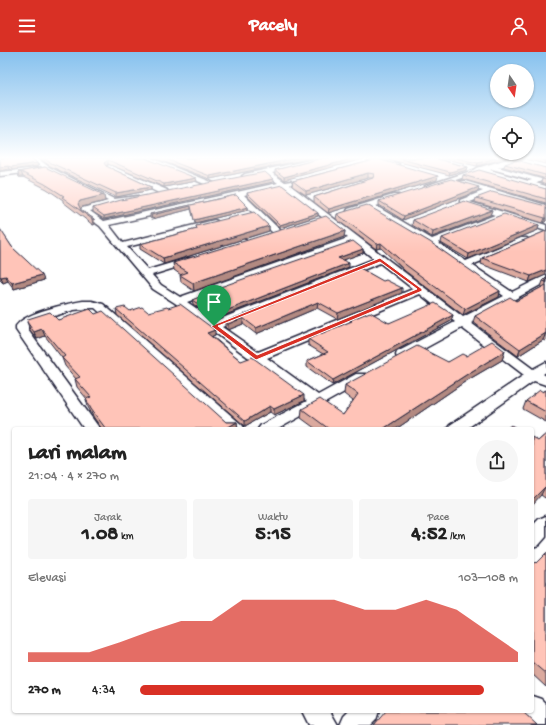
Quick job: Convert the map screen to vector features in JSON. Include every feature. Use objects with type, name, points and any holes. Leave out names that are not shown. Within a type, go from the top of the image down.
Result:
[{"type":"street","points":[[90,189],[113,201],[118,201]]},
{"type":"street","points":[[161,189],[167,192],[118,201],[85,210],[103,224],[157,287],[214,326],[316,402]]},
{"type":"street","points":[[103,224],[260,189]]},
{"type":"street","points":[[293,189],[335,216],[354,239],[380,260],[462,322],[540,378]]},
{"type":"street","points":[[485,189],[546,208]]},
{"type":"street","points":[[491,191],[459,203],[504,214],[540,233]]},
{"type":"street","points":[[239,194],[253,213],[278,233]]},
{"type":"street","points":[[314,222],[406,194]]},
{"type":"street","points":[[370,206],[431,242],[512,297]]},
{"type":"street","points":[[431,242],[504,214]]},
{"type":"street","points":[[402,225],[415,220]]},
{"type":"street","points":[[121,246],[220,221]]},
{"type":"street","points":[[465,265],[540,233]]},
{"type":"street","points":[[179,301],[354,239]]},
{"type":"street","points":[[146,274],[197,258]]},
{"type":"street","points":[[214,326],[380,260]]},
{"type":"street","points":[[392,360],[546,278]]},
{"type":"street","points":[[256,358],[420,290]]},
{"type":"street","points":[[91,427],[22,330],[22,326],[27,321],[83,304],[95,304],[99,306],[235,427]]},
{"type":"street","points":[[458,427],[540,378],[546,366]]},
{"type":"street","points":[[270,427],[372,371]]},
{"type":"street","points":[[534,537],[546,524]]},
{"type":"street","points":[[534,710],[546,721]]},
{"type":"street","points":[[316,713],[325,725]]},
{"type":"street","points":[[353,725],[365,713]]},
{"type":"building","points":[[54,189],[92,189],[104,195],[80,201],[78,204],[81,210],[94,219],[62,197],[64,196]]},
{"type":"building","points":[[108,189],[137,189],[116,193]]},
{"type":"building","points":[[175,189],[225,189],[104,216],[93,208],[121,200]]},
{"type":"building","points":[[263,189],[288,189],[318,213],[280,225],[247,193]]},
{"type":"building","points":[[338,189],[394,189],[329,209],[314,197]]},
{"type":"building","points":[[417,189],[473,189],[404,216],[379,201]]},
{"type":"building","points":[[513,189],[546,189],[546,199]]},
{"type":"building","points":[[492,192],[546,206],[546,218],[476,198]]},
{"type":"building","points":[[236,195],[248,207],[194,220],[191,206],[150,214]]},
{"type":"building","points":[[464,201],[492,210],[433,232],[413,220]]},
{"type":"building","points":[[367,205],[430,242],[500,291],[465,309],[406,265],[381,243],[377,244],[337,214]]},
{"type":"building","points":[[254,212],[269,226],[163,258],[140,244],[197,229],[196,226]]},
{"type":"building","points":[[504,214],[539,225],[469,254],[442,238]]},
{"type":"building","points":[[326,216],[345,231],[193,283],[180,275],[188,272],[173,263]]},
{"type":"building","points":[[0,229],[12,247],[42,275],[12,283],[6,276],[0,276]]},
{"type":"building","points":[[546,231],[546,270],[531,276],[482,258]]},
{"type":"building","points":[[353,241],[363,249],[338,258],[349,263],[215,315],[192,300],[205,295],[203,293]]},
{"type":"building","points":[[360,268],[383,281],[386,280],[402,288],[338,313],[318,302],[256,328],[243,318],[228,324],[225,322]]},
{"type":"building","points":[[546,285],[546,333],[520,349],[475,316],[510,297],[516,301]]},
{"type":"building","points":[[435,303],[453,315],[333,380],[307,361],[328,352],[308,339],[370,312],[389,323]]},
{"type":"building","points":[[180,304],[215,330],[207,333],[241,361],[252,357],[304,395],[274,409],[270,406],[245,421],[116,309],[125,307],[130,311],[142,307],[148,312]]},
{"type":"building","points":[[90,309],[95,314],[103,311],[226,422],[237,422],[228,427],[104,427],[91,409],[86,399],[91,397],[75,379],[80,377],[62,358],[65,356],[42,329],[34,332],[27,322],[28,319],[50,312],[58,320]]},
{"type":"building","points":[[492,341],[505,351],[386,427],[326,427],[302,409],[320,399],[343,415],[358,394],[345,385],[417,346],[448,362],[462,354],[466,356]]},
{"type":"building","points":[[540,390],[543,392],[546,390],[546,412],[526,401]]},
{"type":"building","points":[[546,434],[546,487],[534,498],[534,438],[538,441]]},
{"type":"building","points":[[546,553],[546,674],[534,664],[534,563],[536,563]]},
{"type":"building","points":[[384,713],[524,713],[537,725],[374,725]]},
{"type":"route","points":[[380,260],[420,290],[256,358],[214,326],[380,260]]}]
